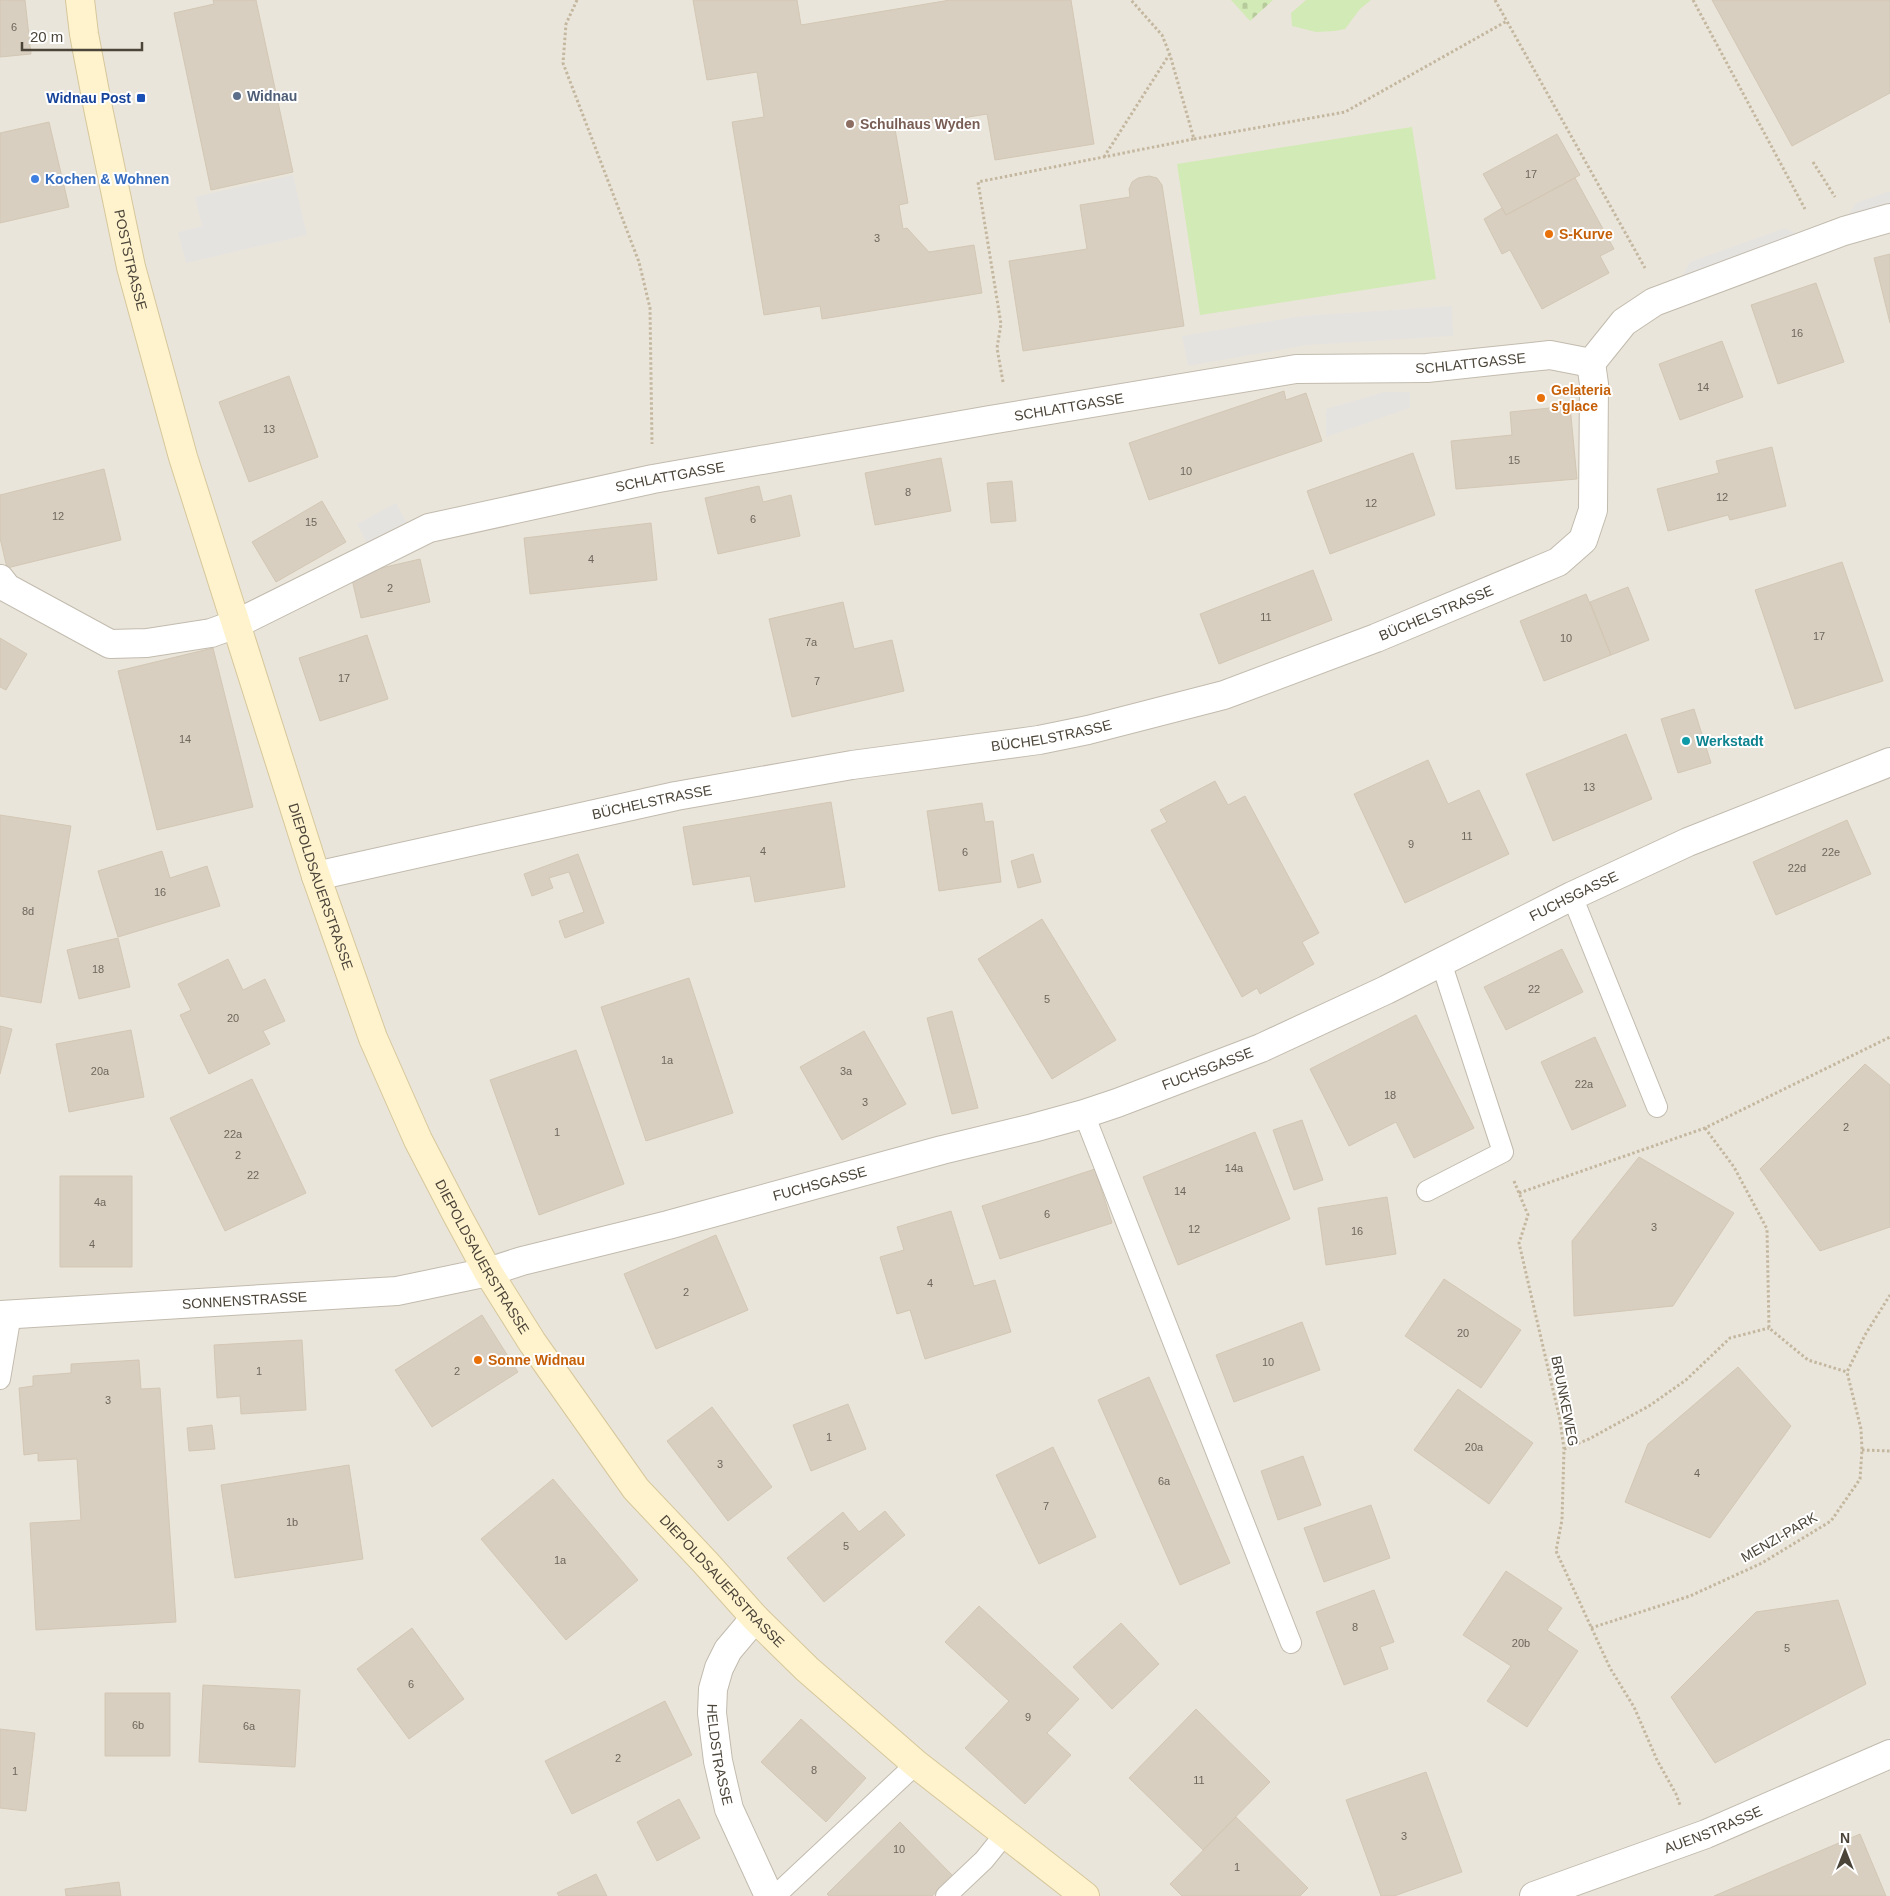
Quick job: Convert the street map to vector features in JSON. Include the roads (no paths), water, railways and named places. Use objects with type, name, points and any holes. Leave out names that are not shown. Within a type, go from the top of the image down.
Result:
[{"type":"main road","name":"POSTSTRASSE","points":[[80,0],[96,100],[131,267],[183,457]]},
{"type":"main road","name":"DIEPOLDSAUERSTRASSE","points":[[183,457],[316,876],[373,1038],[418,1140],[488,1272],[532,1342],[636,1489],[705,1562],[754,1618],[807,1670],[916,1764],[1085,1896]]},
{"type":"street","points":[[1591,363],[1624,322],[1654,302],[1844,231],[1890,218]]},
{"type":"street","name":"SCHLATTGASSE","points":[[0,579],[8,588],[110,644],[147,643],[202,634],[236,624],[429,528],[652,479],[1296,369],[1427,368],[1550,355],[1591,363]]},
{"type":"street","name":"BÜCHELSTRASSE","points":[[316,876],[676,796],[852,765],[1039,740],[1088,730],[1224,695],[1376,638],[1558,562],[1583,540],[1593,510],[1594,384],[1591,363]]},
{"type":"street","name":"FUCHSGASSE","points":[[488,1272],[522,1261],[678,1222],[942,1150],[1033,1128],[1118,1103],[1261,1048],[1441,962],[1572,896],[1688,842],[1890,762]]},
{"type":"street","name":"SONNENSTRASSE","points":[[6,1315],[397,1291],[488,1272]]},
{"type":"street","name":"HELDSTRASSE","points":[[754,1618],[728,1650],[719,1668],[713,1689],[712,1713],[718,1761],[729,1809],[769,1896]]},
{"type":"street","name":"AUENSTRASSE","points":[[1534,1896],[1706,1834],[1890,1754]]},
{"type":"lane","points":[[1572,896],[1657,1107]]},
{"type":"lane","points":[[1427,1191],[1503,1152],[1441,962]]},
{"type":"lane","points":[[1084,1114],[1291,1643]]},
{"type":"lane","points":[[0,1379],[6,1315]]},
{"type":"lane","points":[[775,1896],[916,1764]]},
{"type":"lane","points":[[946,1896],[984,1860],[1005,1834]]},
{"type":"place","name":"Widnau","points":[[237,96]]},
{"type":"place","name":"Widnau Post","points":[[141,98]]},
{"type":"place","name":"Schulhaus Wyden","points":[[850,124]]},
{"type":"place","name":"Kochen & Wohnen","points":[[35,179]]},
{"type":"place","name":"S-Kurve","points":[[1549,234]]},
{"type":"place","name":"Gelateria s'glace","points":[[1541,398]]},
{"type":"place","name":"Werkstadt","points":[[1686,741]]},
{"type":"place","name":"Sonne Widnau","points":[[478,1360]]}]
